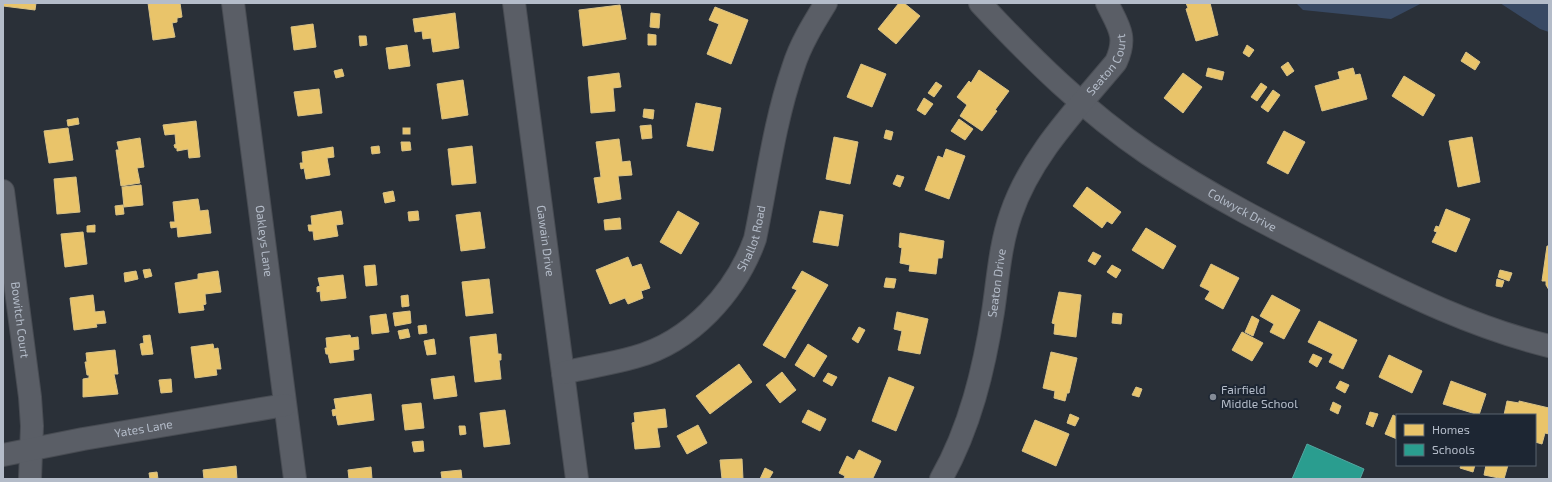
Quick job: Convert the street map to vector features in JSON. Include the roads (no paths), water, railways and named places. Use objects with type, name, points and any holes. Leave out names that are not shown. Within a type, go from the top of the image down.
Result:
[{"type":"street","name":"Oakleys Lane","points":[[233,3],[260,199],[295,479]]},
{"type":"street","name":"Gawain Drive","points":[[514,3],[577,479]]},
{"type":"street","name":"Shallot Road","points":[[563,373],[635,357],[655,350],[674,339],[702,318],[733,283],[749,253],[754,239],[780,110],[793,67],[809,30],[826,3]]},
{"type":"street","name":"Colwyck Drive","points":[[980,3],[1054,79],[1147,153],[1210,193],[1260,221],[1421,302],[1501,332],[1549,346]]},
{"type":"street","name":"Seaton Court","points":[[1082,102],[1116,62],[1120,53],[1122,38],[1106,3]]},
{"type":"street","name":"Seaton Drive","points":[[941,479],[963,432],[977,390],[984,363],[1002,246],[1011,213],[1025,181],[1042,152],[1082,102]]},
{"type":"street","name":"Bowitch Court","points":[[3,191],[30,397],[32,449],[30,479]]},
{"type":"street","name":"Yates Lane","points":[[3,455],[285,405]]},
{"type":"water","points":[[1296,3],[1422,3],[1391,19],[1303,10]]},
{"type":"water","points":[[1500,3],[1549,3],[1549,32],[1540,29]]},
{"type":"place","name":"Fairfield Middle School","points":[[1213,397]]}]
